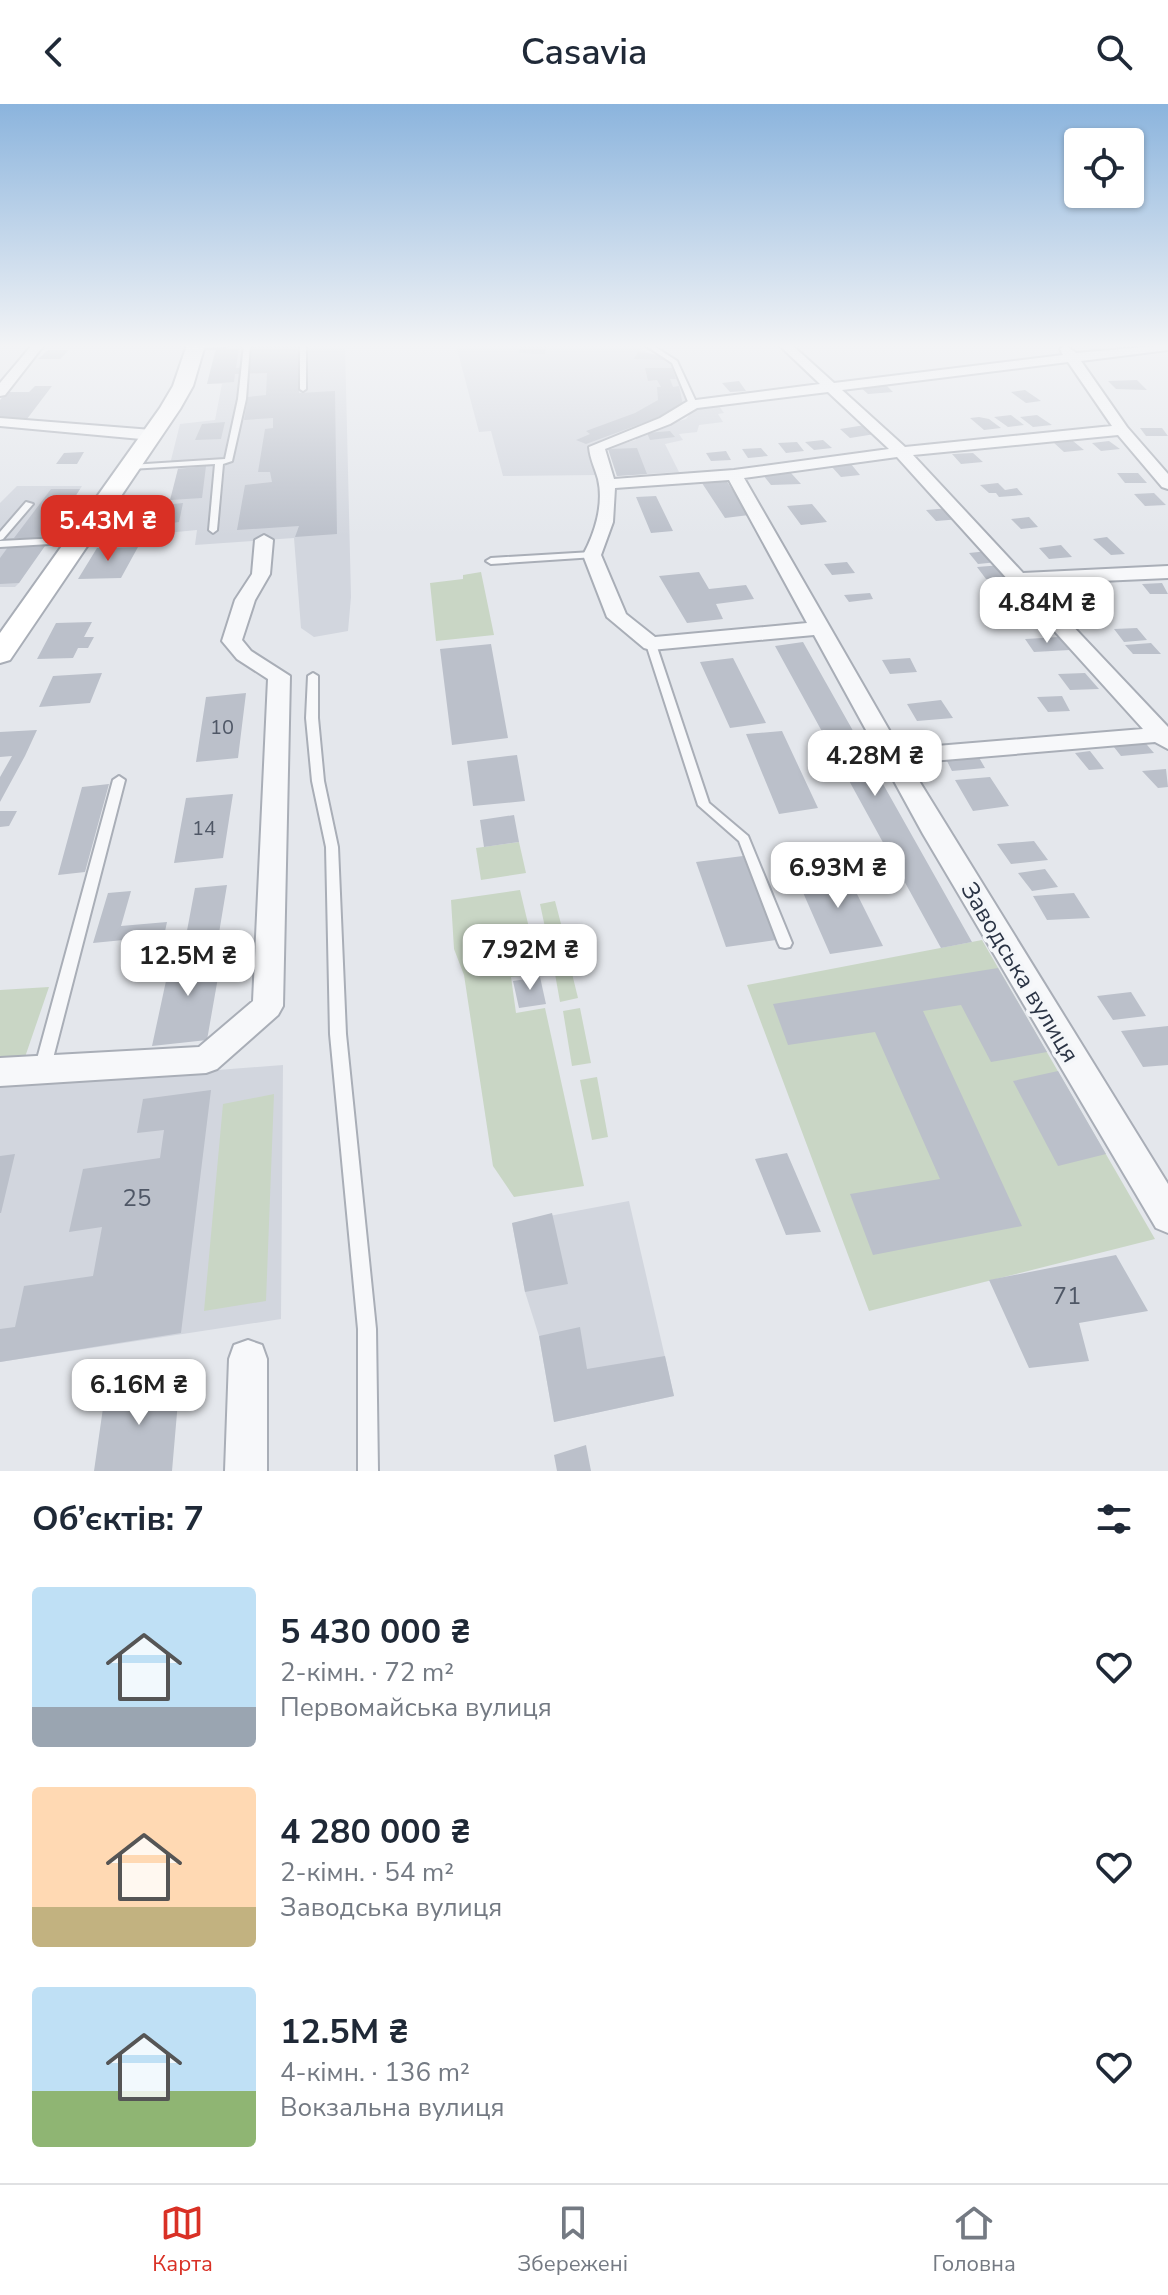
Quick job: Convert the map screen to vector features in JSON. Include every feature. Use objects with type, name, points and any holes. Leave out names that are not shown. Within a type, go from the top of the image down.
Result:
[{"type":"street","points":[[0,654],[169,409]]},
{"type":"street","points":[[685,409],[665,421],[597,447],[607,484],[602,538],[592,555],[617,617],[651,644],[820,628]]},
{"type":"street","points":[[855,409],[901,452],[1166,737]]},
{"type":"street","points":[[1108,409],[1168,484]]},
{"type":"street","points":[[0,422],[152,435]]},
{"type":"street","points":[[607,484],[734,475],[901,452],[1122,430]]},
{"type":"street","name":"Заводська вулиця","points":[[734,475],[936,834],[1168,1216]]},
{"type":"street","points":[[0,1072],[206,1060],[268,1006],[279,676],[244,655],[232,641],[245,600],[261,574],[264,540]]},
{"type":"street","points":[[1018,579],[1168,572]]},
{"type":"street","points":[[894,757],[1166,737]]},
{"type":"street","points":[[246,1471],[248,1359]]},
{"type":"lane","points":[[130,467],[228,461],[240,409]]},
{"type":"lane","points":[[213,530],[219,461]]},
{"type":"lane","points":[[0,537],[29,504]]},
{"type":"lane","points":[[0,544],[80,540]]},
{"type":"lane","points":[[491,561],[592,555]]},
{"type":"lane","points":[[651,644],[704,805],[744,839],[785,943]]},
{"type":"lane","points":[[313,676],[312,718],[318,781],[332,847],[338,1034],[367,1329],[368,1471]]},
{"type":"lane","points":[[42,1070],[119,780]]},
{"type":"shaded area","points":[[217,409],[347,409],[351,597],[348,631],[314,637],[301,628],[294,538],[195,545],[197,530],[156,534],[164,505],[171,500],[178,469],[171,460],[180,424],[215,420]]},
{"type":"shaded area","points":[[473,409],[678,409],[661,420],[596,445],[589,457],[596,475],[503,476],[491,431],[479,432]]},
{"type":"shaded area","points":[[694,409],[721,409],[724,413],[718,414],[723,422],[699,425],[697,432],[679,434],[683,440],[665,444],[679,472],[617,476],[610,447],[636,440],[643,432],[686,419]]},
{"type":"shaded area","points":[[17,486],[82,486],[19,583],[15,587],[0,587],[0,503]]},
{"type":"shaded area","points":[[283,1065],[281,1319],[0,1362],[0,1087]]},
{"type":"shaded area","points":[[629,1201],[674,1396],[554,1422],[539,1336],[525,1292],[512,1223]]},
{"type":"green space","points":[[481,572],[494,635],[436,641],[430,583],[463,579],[463,575]]},
{"type":"green space","points":[[519,842],[526,873],[481,880],[476,848]]},
{"type":"green space","points":[[520,890],[540,974],[511,977],[516,1013],[545,1008],[584,1186],[514,1197],[493,1166],[464,975],[454,949],[451,900]]},
{"type":"green space","points":[[555,901],[566,943],[549,946],[540,904]]},
{"type":"green space","points":[[982,940],[1155,1239],[869,1311],[747,985]]},
{"type":"green space","points":[[567,953],[578,998],[560,1002],[552,957]]},
{"type":"green space","points":[[49,987],[24,1060],[0,1062],[0,990]]},
{"type":"green space","points":[[580,1008],[591,1063],[572,1066],[563,1011]]},
{"type":"green space","points":[[597,1077],[608,1137],[592,1140],[580,1080]]},
{"type":"green space","points":[[274,1094],[266,1301],[204,1311],[223,1104]]},
{"type":"building","points":[[0,409],[35,409],[27,419],[0,417]]},
{"type":"building","points":[[246,409],[335,409],[337,534],[295,537],[299,526],[237,530],[245,485],[272,482],[270,472],[258,472],[265,429],[273,428],[273,418],[244,420]]},
{"type":"building","points":[[642,409],[675,409],[586,444],[576,440],[590,434],[586,431]]},
{"type":"building","points":[[1011,415],[1024,425],[1008,427],[994,417]]},
{"type":"building","points":[[1037,415],[1052,425],[1033,427],[1020,417]]},
{"type":"building","points":[[970,418],[989,419],[1001,428],[984,430]]},
{"type":"building","points":[[225,422],[221,439],[195,440],[202,424]]},
{"type":"building","points":[[865,425],[875,434],[850,438],[840,429]]},
{"type":"building","points":[[1140,428],[1162,428],[1168,436],[1146,436]]},
{"type":"building","points":[[670,431],[675,437],[650,440],[647,433]]},
{"type":"building","points":[[823,440],[832,448],[814,450],[805,442]]},
{"type":"building","points":[[1073,441],[1084,450],[1064,452],[1053,442]]},
{"type":"building","points":[[1109,441],[1120,449],[1101,451],[1092,443]]},
{"type":"building","points":[[797,442],[804,451],[786,453],[778,443]]},
{"type":"building","points":[[637,448],[647,474],[617,476],[608,449]]},
{"type":"building","points":[[761,448],[768,456],[748,458],[742,449]]},
{"type":"building","points":[[726,451],[731,460],[711,461],[706,453]]},
{"type":"building","points":[[84,452],[77,464],[56,464],[64,453]]},
{"type":"building","points":[[973,453],[983,462],[961,464],[952,454]]},
{"type":"building","points":[[851,464],[860,475],[841,477],[831,466]]},
{"type":"building","points":[[206,466],[202,498],[170,500],[178,469]]},
{"type":"building","points":[[791,473],[801,484],[771,485],[763,475]]},
{"type":"building","points":[[1117,473],[1138,473],[1147,483],[1125,483]]},
{"type":"building","points":[[724,477],[749,515],[725,518],[700,480]]},
{"type":"building","points":[[998,483],[1005,490],[1017,488],[1023,495],[999,497],[980,485]]},
{"type":"building","points":[[51,489],[80,489],[48,538],[14,538]]},
{"type":"building","points":[[1154,493],[1166,505],[1145,506],[1134,494]]},
{"type":"building","points":[[656,496],[673,531],[651,533],[636,497]]},
{"type":"building","points":[[183,503],[179,522],[158,525],[164,505]]},
{"type":"building","points":[[812,504],[827,522],[801,525],[787,506]]},
{"type":"building","points":[[950,508],[961,519],[936,521],[926,510]]},
{"type":"building","points":[[1029,517],[1038,527],[1021,529],[1011,519]]},
{"type":"building","points":[[1107,537],[1125,554],[1111,555],[1093,539]]},
{"type":"building","points":[[1061,545],[1072,557],[1049,559],[1039,548]]},
{"type":"building","points":[[45,546],[19,583],[0,584],[0,558],[8,547]]},
{"type":"building","points":[[138,547],[121,578],[78,579],[97,548]]},
{"type":"building","points":[[988,551],[998,562],[978,564],[969,553]]},
{"type":"building","points":[[847,562],[855,573],[832,575],[824,564]]},
{"type":"building","points":[[1002,565],[1012,578],[986,579],[977,567]]},
{"type":"building","points":[[699,572],[709,589],[746,585],[754,599],[716,604],[723,619],[687,623],[659,576]]},
{"type":"building","points":[[1162,583],[1168,594],[1150,594],[1142,584]]},
{"type":"building","points":[[1014,586],[1028,602],[1001,605],[988,589]]},
{"type":"building","points":[[1101,588],[1112,601],[1087,603],[1076,589]]},
{"type":"building","points":[[870,593],[873,599],[849,602],[844,595]]},
{"type":"building","points":[[92,622],[84,637],[94,637],[88,648],[78,648],[73,658],[37,659],[56,623]]},
{"type":"building","points":[[1137,628],[1147,640],[1124,642],[1114,629]]},
{"type":"building","points":[[1059,637],[1070,650],[1034,652],[1025,639]]},
{"type":"building","points":[[803,642],[972,942],[941,948],[775,646]]},
{"type":"building","points":[[1151,643],[1161,654],[1133,654],[1125,645]]},
{"type":"building","points":[[491,644],[508,738],[452,745],[440,649]]},
{"type":"building","points":[[733,658],[766,723],[730,728],[700,662]]},
{"type":"building","points":[[910,658],[917,672],[890,674],[882,660]]},
{"type":"building","points":[[102,673],[90,703],[39,707],[53,676]]},
{"type":"building","points":[[1085,673],[1099,689],[1070,690],[1058,674]]},
{"type":"building","points":[[246,693],[238,758],[196,762],[206,697]]},
{"type":"building","points":[[1062,696],[1070,711],[1048,712],[1037,697]]},
{"type":"building","points":[[941,700],[953,718],[917,721],[907,704]]},
{"type":"building","points":[[37,730],[0,802],[0,777],[12,756],[0,757],[0,732]]},
{"type":"building","points":[[782,731],[818,808],[779,814],[746,734]]},
{"type":"building","points":[[1142,739],[1154,753],[1121,756],[1110,742]]},
{"type":"building","points":[[1090,751],[1104,769],[1089,770],[1075,753]]},
{"type":"building","points":[[977,754],[985,768],[952,771],[945,757]]},
{"type":"building","points":[[517,755],[525,801],[473,806],[467,761]]},
{"type":"building","points":[[1166,769],[1168,787],[1158,788],[1142,771]]},
{"type":"building","points":[[990,777],[1009,806],[973,811],[955,780]]},
{"type":"building","points":[[109,784],[85,872],[58,875],[82,787]]},
{"type":"building","points":[[233,794],[223,858],[174,863],[186,798]]},
{"type":"building","points":[[0,811],[17,811],[9,826],[0,827]]},
{"type":"building","points":[[514,815],[519,842],[484,847],[480,820]]},
{"type":"building","points":[[1034,841],[1048,860],[1011,864],[997,844]]},
{"type":"building","points":[[743,856],[776,940],[726,947],[696,862]]},
{"type":"building","points":[[843,866],[883,946],[830,954],[794,872]]},
{"type":"building","points":[[1045,869],[1058,887],[1032,891],[1018,873]]},
{"type":"building","points":[[227,885],[219,933],[186,936],[195,888]]},
{"type":"building","points":[[131,891],[121,926],[167,922],[164,936],[93,943],[108,893]]},
{"type":"building","points":[[1074,893],[1090,918],[1047,920],[1033,896]]},
{"type":"building","points":[[223,949],[207,1040],[152,1046],[172,953]]},
{"type":"building","points":[[998,968],[1047,1052],[991,1062],[961,1005],[923,1011],[1022,1226],[873,1255],[850,1194],[940,1179],[875,1032],[788,1045],[773,1004]]},
{"type":"building","points":[[540,977],[546,1004],[519,1008],[513,981]]},
{"type":"building","points":[[1131,992],[1146,1016],[1113,1020],[1097,996]]},
{"type":"building","points":[[1168,1026],[1168,1065],[1143,1067],[1121,1031]]},
{"type":"building","points":[[1058,1071],[1106,1154],[1058,1166],[1013,1081]]},
{"type":"building","points":[[211,1090],[181,1333],[0,1362],[0,1329],[15,1327],[24,1286],[93,1276],[102,1227],[69,1232],[83,1169],[160,1158],[164,1130],[137,1133],[143,1099]]},
{"type":"building","points":[[787,1153],[821,1232],[786,1235],[755,1159]]},
{"type":"building","points":[[15,1154],[1,1213],[0,1213],[0,1156]]},
{"type":"building","points":[[552,1213],[568,1284],[525,1292],[512,1223]]},
{"type":"building","points":[[1116,1255],[1148,1311],[1079,1323],[1089,1361],[1029,1368],[989,1280]]},
{"type":"building","points":[[580,1327],[587,1369],[665,1356],[674,1396],[554,1422],[539,1336]]},
{"type":"building","points":[[180,1378],[172,1471],[94,1471],[106,1387]]},
{"type":"building","points":[[586,1445],[591,1471],[557,1471],[554,1455]]}]
